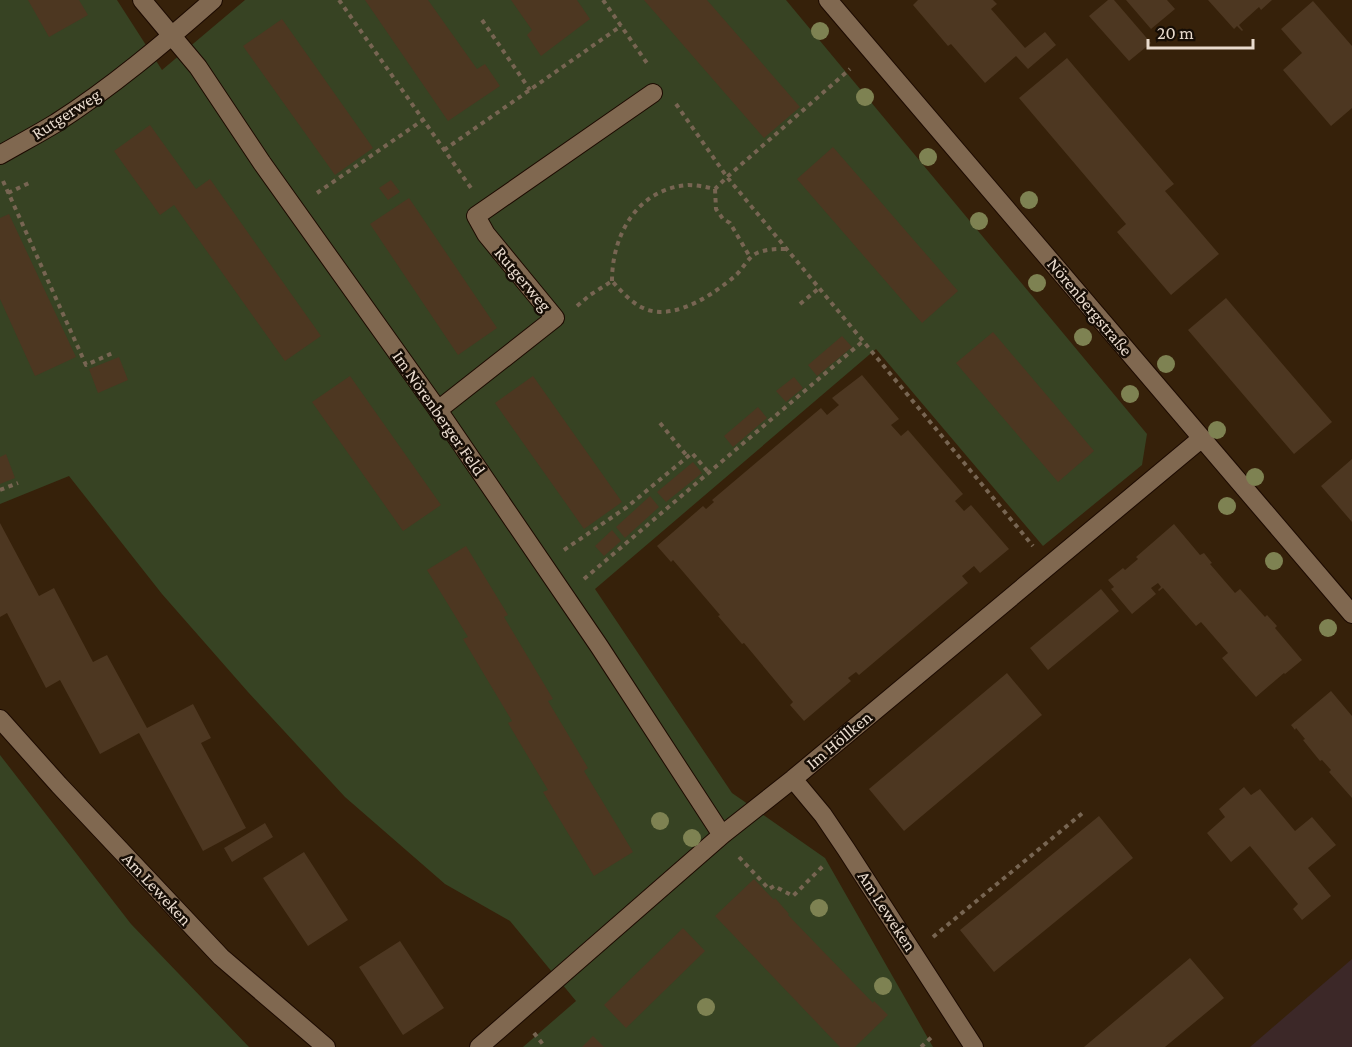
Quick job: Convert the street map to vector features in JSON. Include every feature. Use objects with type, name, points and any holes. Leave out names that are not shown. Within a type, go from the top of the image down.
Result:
[{"type":"street","name":"Im Nörenberger Feld","points":[[142,0],[198,68],[438,410],[599,646],[722,835]]},
{"type":"street","name":"Rutgerweg","points":[[0,155],[57,122],[119,78],[213,0]]},
{"type":"street","name":"Nörenbergstraße","points":[[828,0],[1352,614]]},
{"type":"street","points":[[485,208],[653,93]]},
{"type":"street","name":"Rutgerweg","points":[[438,410],[555,318],[486,234],[476,216],[485,208]]},
{"type":"street","name":"Im Höllken","points":[[479,1047],[722,835],[793,779],[1202,438]]},
{"type":"street","name":"Am Leweken","points":[[0,719],[221,957],[326,1047]]},
{"type":"street","name":"Am Leweken","points":[[793,779],[823,815],[846,849],[974,1047]]},
{"type":"path","points":[[339,0],[485,208]]},
{"type":"path","points":[[603,0],[651,69]]},
{"type":"path","points":[[482,20],[530,90]]},
{"type":"path","points":[[444,150],[621,26]]},
{"type":"path","points":[[750,257],[730,223],[716,210],[715,189],[871,51]]},
{"type":"path","points":[[675,104],[727,177],[818,290],[1049,565]]},
{"type":"path","points":[[295,209],[423,120]]},
{"type":"path","points":[[0,175],[86,364],[115,352]]},
{"type":"path","points":[[8,193],[29,183]]},
{"type":"path","points":[[715,189],[688,185],[674,188],[645,201],[635,211],[620,237],[612,267],[612,281],[624,294],[647,310],[669,311],[684,308],[721,288],[737,274],[750,257],[757,253],[785,249]]},
{"type":"path","points":[[574,308],[612,281]]},
{"type":"path","points":[[800,304],[818,290]]},
{"type":"path","points":[[564,594],[581,582],[862,342]]},
{"type":"path","points":[[660,423],[687,456]]},
{"type":"path","points":[[544,564],[627,507],[692,453],[709,473]]},
{"type":"path","points":[[0,490],[18,483]]},
{"type":"path","points":[[913,953],[1085,811]]},
{"type":"path","points":[[722,835],[769,889],[774,886],[793,896],[823,866],[846,849]]},
{"type":"shaded area","points":[[1352,959],[1352,1047],[1250,1047]]},
{"type":"green space","points":[[0,0],[117,0],[162,70],[245,0],[786,0],[1147,434],[1142,465],[1043,546],[876,349],[595,589],[732,793],[825,858],[933,1047],[523,1047],[576,1001],[510,921],[445,884],[345,797],[162,594],[69,476],[0,504]]},
{"type":"green space","points":[[0,755],[131,924],[249,1047],[0,1047]]},
{"type":"building","points":[[28,0],[79,0],[88,15],[49,37]]},
{"type":"building","points":[[365,0],[428,0],[477,69],[485,64],[500,86],[448,121]]},
{"type":"building","points":[[511,0],[577,0],[590,19],[541,56],[527,35],[532,30]]},
{"type":"building","points":[[644,0],[707,0],[800,107],[764,138]]},
{"type":"building","points":[[918,0],[993,0],[997,4],[991,9],[1025,48],[1045,32],[1056,45],[1028,69],[1016,56],[985,83],[951,44],[948,46],[913,5]]},
{"type":"building","points":[[1108,0],[1114,0],[1151,43],[1129,61],[1089,16]]},
{"type":"building","points":[[1126,0],[1167,0],[1175,9],[1151,29]]},
{"type":"building","points":[[1208,0],[1272,0],[1261,10],[1259,7],[1239,25],[1242,31],[1237,26],[1234,29]]},
{"type":"building","points":[[1313,1],[1352,46],[1352,108],[1331,126],[1283,70],[1302,53],[1281,29]]},
{"type":"building","points":[[282,19],[373,148],[335,175],[243,46]]},
{"type":"building","points":[[1067,58],[1174,184],[1165,191],[1219,254],[1171,295],[1117,232],[1126,224],[1019,98]]},
{"type":"building","points":[[150,125],[196,189],[210,179],[321,336],[285,361],[174,205],[160,215],[114,151]]},
{"type":"building","points":[[833,147],[958,291],[922,323],[797,179]]},
{"type":"building","points":[[391,180],[400,192],[388,200],[379,188]]},
{"type":"building","points":[[409,198],[497,328],[458,355],[370,224]]},
{"type":"building","points":[[9,214],[76,357],[35,376],[0,299],[0,218]]},
{"type":"building","points":[[1226,298],[1332,422],[1294,454],[1188,330]]},
{"type":"building","points":[[993,332],[1094,451],[1058,482],[956,363]]},
{"type":"building","points":[[842,336],[852,347],[817,376],[808,365]]},
{"type":"building","points":[[119,357],[128,380],[98,393],[89,369]]},
{"type":"building","points":[[862,375],[899,419],[891,425],[901,436],[908,430],[963,494],[955,501],[964,511],[971,505],[1009,549],[980,573],[974,566],[962,576],[968,583],[859,675],[856,672],[848,678],[851,681],[804,721],[790,705],[793,702],[744,643],[742,644],[718,616],[720,615],[673,560],[671,562],[657,546],[703,506],[706,509],[714,502],[712,500],[821,408],[827,415],[839,405],[832,398]]},
{"type":"building","points":[[350,376],[441,505],[403,531],[312,402]]},
{"type":"building","points":[[533,376],[622,502],[584,529],[495,403]]},
{"type":"building","points":[[794,377],[803,388],[786,402],[776,391]]},
{"type":"building","points":[[758,407],[767,418],[733,447],[724,436]]},
{"type":"building","points":[[6,454],[15,478],[0,484],[0,457]]},
{"type":"building","points":[[1352,459],[1352,522],[1321,486]]},
{"type":"building","points":[[693,462],[702,473],[666,502],[657,492]]},
{"type":"building","points":[[650,496],[659,507],[625,538],[616,527]]},
{"type":"building","points":[[0,523],[39,596],[54,588],[93,662],[107,655],[147,728],[193,704],[211,738],[201,743],[246,828],[203,851],[139,733],[100,754],[60,680],[46,688],[7,613],[0,617]]},
{"type":"building","points":[[1174,524],[1200,555],[1204,553],[1212,563],[1210,564],[1235,593],[1240,589],[1265,617],[1267,615],[1302,660],[1256,697],[1222,658],[1228,653],[1201,622],[1196,626],[1163,588],[1158,590],[1161,587],[1158,583],[1151,588],[1156,594],[1132,614],[1111,589],[1114,587],[1108,580],[1138,559],[1136,557]]},
{"type":"building","points":[[612,530],[621,541],[604,556],[595,546]]},
{"type":"building","points":[[466,546],[508,615],[504,617],[553,699],[548,701],[588,768],[584,771],[633,852],[594,876],[543,792],[548,790],[508,723],[512,721],[463,639],[468,637],[427,570]]},
{"type":"building","points":[[1101,589],[1119,611],[1048,670],[1030,648]]},
{"type":"building","points":[[1007,673],[1042,715],[904,831],[869,789]]},
{"type":"building","points":[[1331,691],[1352,716],[1352,798],[1329,772],[1331,770],[1322,760],[1320,761],[1303,740],[1305,739],[1296,728],[1295,730],[1291,725]]},
{"type":"building","points":[[1244,787],[1251,795],[1260,789],[1295,831],[1312,817],[1336,845],[1308,868],[1331,896],[1302,920],[1293,909],[1298,904],[1250,846],[1231,862],[1207,833],[1225,817],[1219,809]]},
{"type":"building","points":[[1099,816],[1133,858],[994,972],[960,930]]},
{"type":"building","points":[[265,823],[273,837],[232,862],[224,848]]},
{"type":"building","points":[[304,852],[348,920],[308,946],[263,878]]},
{"type":"building","points":[[754,879],[774,900],[775,898],[788,915],[873,1003],[874,1001],[888,1015],[855,1047],[840,1047],[715,916]]},
{"type":"building","points":[[683,928],[705,951],[626,1028],[604,1005]]},
{"type":"building","points":[[400,941],[444,1008],[403,1035],[359,967]]},
{"type":"building","points":[[1190,958],[1224,998],[1165,1047],[1084,1047]]},
{"type":"building","points":[[593,1036],[604,1047],[582,1047]]}]
